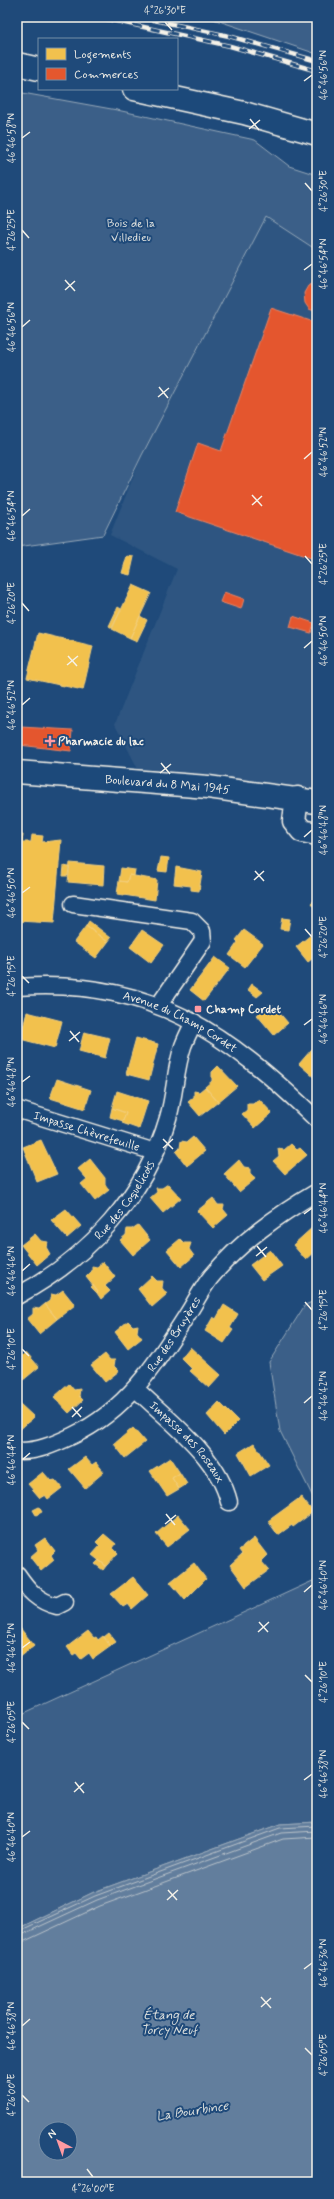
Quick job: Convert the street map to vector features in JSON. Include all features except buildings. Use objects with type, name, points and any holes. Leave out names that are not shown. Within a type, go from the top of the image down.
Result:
[{"type":"street","points":[[17,64],[38,69]]},
{"type":"street","points":[[138,90],[244,114],[317,134]]},
{"type":"street","name":"Boulevard du 8 Mai 1945","points":[[17,772],[208,787],[307,800]]},
{"type":"street","points":[[307,800],[294,821],[302,831],[317,834]]},
{"type":"street","points":[[73,904],[192,921],[202,931],[203,941],[159,1005]]},
{"type":"street","name":"Avenue du Champ Cordet","points":[[17,987],[52,984],[97,989],[159,1005],[194,1022],[245,1055],[317,1120]]},
{"type":"street","name":"Rue des Coquelicots","points":[[17,1296],[50,1278],[94,1241],[130,1198],[155,1152],[168,1119],[182,1048],[194,1022]]},
{"type":"street","name":"Impasse Chèvrefeuille","points":[[19,1110],[155,1152]]},
{"type":"street","name":"Rue des Bruyères","points":[[17,1451],[51,1446],[87,1430],[113,1411],[136,1389],[155,1365],[210,1277],[238,1248],[268,1223],[317,1192]]},
{"type":"street","name":"Impasse des Roseaux","points":[[136,1389],[211,1463],[226,1488],[229,1502]]},
{"type":"street","points":[[17,1574],[29,1591],[42,1600],[57,1606],[65,1602]]},
{"type":"shaded area","points":[[266,217],[312,247],[317,248],[317,796],[138,769],[115,724],[177,569],[110,535],[142,455]]},
{"type":"green space","points":[[207,17],[317,17],[317,54]]},
{"type":"green space","name":"Bois de la Villedieu","points":[[17,92],[117,110],[255,140],[289,166],[317,175],[317,248],[312,247],[266,217],[142,455],[103,535],[17,547]]},
{"type":"green space","points":[[317,1300],[317,1505],[280,1431],[269,1362],[305,1305]]},
{"type":"green space","points":[[317,1579],[317,1822],[280,1824],[94,1892],[17,1929],[17,1708],[22,1714]]},
{"type":"water","name":"Étang de Torcy Neuf","points":[[317,1822],[317,2182],[17,2182],[17,1929],[94,1892],[280,1824]]},
{"type":"railway","points":[[98,17],[230,46],[317,71]]},
{"type":"railway","points":[[140,17],[229,36],[317,61]]},
{"type":"place","name":"Pharmacie du lac","points":[[50,741]]},
{"type":"place","name":"Champ Cordet","points":[[198,1009]]},
{"type":"water label","name":"La Bourbince","points":[[192,2110]]}]
